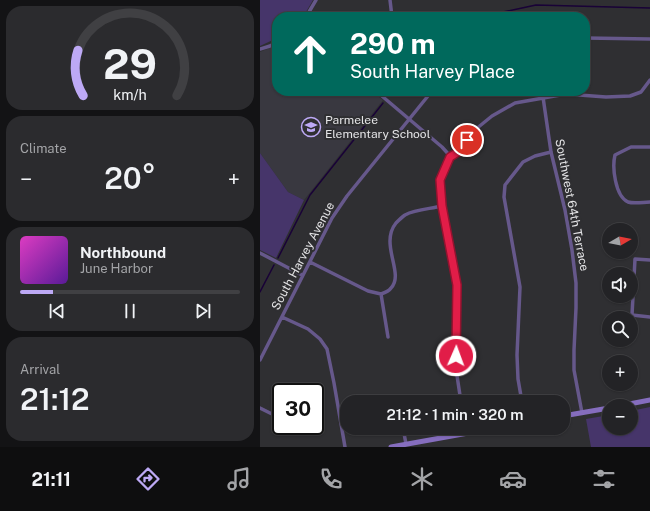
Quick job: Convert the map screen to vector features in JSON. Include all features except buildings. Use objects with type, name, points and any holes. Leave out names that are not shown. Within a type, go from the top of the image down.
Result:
[{"type":"main road","points":[[638,402],[650,400]]},
{"type":"main road","points":[[570,415],[602,409]]},
{"type":"main road","points":[[391,447],[448,435]]},
{"type":"street","points":[[309,12],[316,0]]},
{"type":"street","points":[[390,0],[391,12]]},
{"type":"street","points":[[590,38],[650,39]]},
{"type":"street","points":[[260,49],[272,45]]},
{"type":"street","points":[[590,95],[630,96],[641,92],[650,80]]},
{"type":"street","points":[[382,96],[410,118],[442,147],[450,157]]},
{"type":"street","name":"South Harvey Avenue","points":[[260,360],[332,218],[347,196],[428,96]]},
{"type":"street","points":[[459,395],[456,369],[457,285],[442,206],[440,180],[450,157],[458,152],[476,129],[492,116],[515,103],[551,96]]},
{"type":"street","name":"Southwest 64th Terrace","points":[[543,97],[551,152],[565,210],[576,282],[574,370],[582,413]]},
{"type":"street","points":[[650,148],[631,147],[615,156],[613,164],[620,196],[628,202],[650,202]]},
{"type":"street","points":[[521,395],[518,379],[517,355],[520,287],[504,197],[505,185],[523,162],[534,156],[551,152]]},
{"type":"street","points":[[310,262],[368,291],[381,294],[392,288],[395,281],[396,275],[390,244],[390,235],[393,227],[405,215],[442,206]]},
{"type":"street","points":[[260,254],[302,275]]},
{"type":"street","points":[[650,260],[636,259],[632,315],[650,317]]},
{"type":"street","points":[[381,294],[388,337]]},
{"type":"street","points":[[282,317],[308,329],[320,339],[327,349],[345,447]]},
{"type":"street","points":[[260,408],[272,414]]},
{"type":"street","points":[[404,435],[406,444]]},
{"type":"shaded area","points":[[260,0],[313,0],[306,12],[272,12],[272,40],[260,46]]},
{"type":"shaded area","name":"Parmelee Elementary School","points":[[272,47],[272,96],[378,96],[383,100],[304,200],[288,192],[260,153],[260,52]]},
{"type":"shaded area","points":[[260,153],[288,192],[304,200],[276,258],[260,250]]},
{"type":"shaded area","points":[[650,407],[650,447],[591,447],[586,419],[602,416],[602,435],[638,435],[638,410]]},
{"type":"waterway","points":[[503,12],[536,5],[650,8]]},
{"type":"waterway","points":[[278,258],[310,195],[383,103]]},
{"type":"waterway","points":[[260,292],[274,265]]},
{"type":"place","name":"Parmelee Elementary School","points":[[311,127]]},
{"type":"route","points":[[456,356],[458,301],[457,285],[442,206],[440,180],[450,157],[458,152],[467,140]]}]
